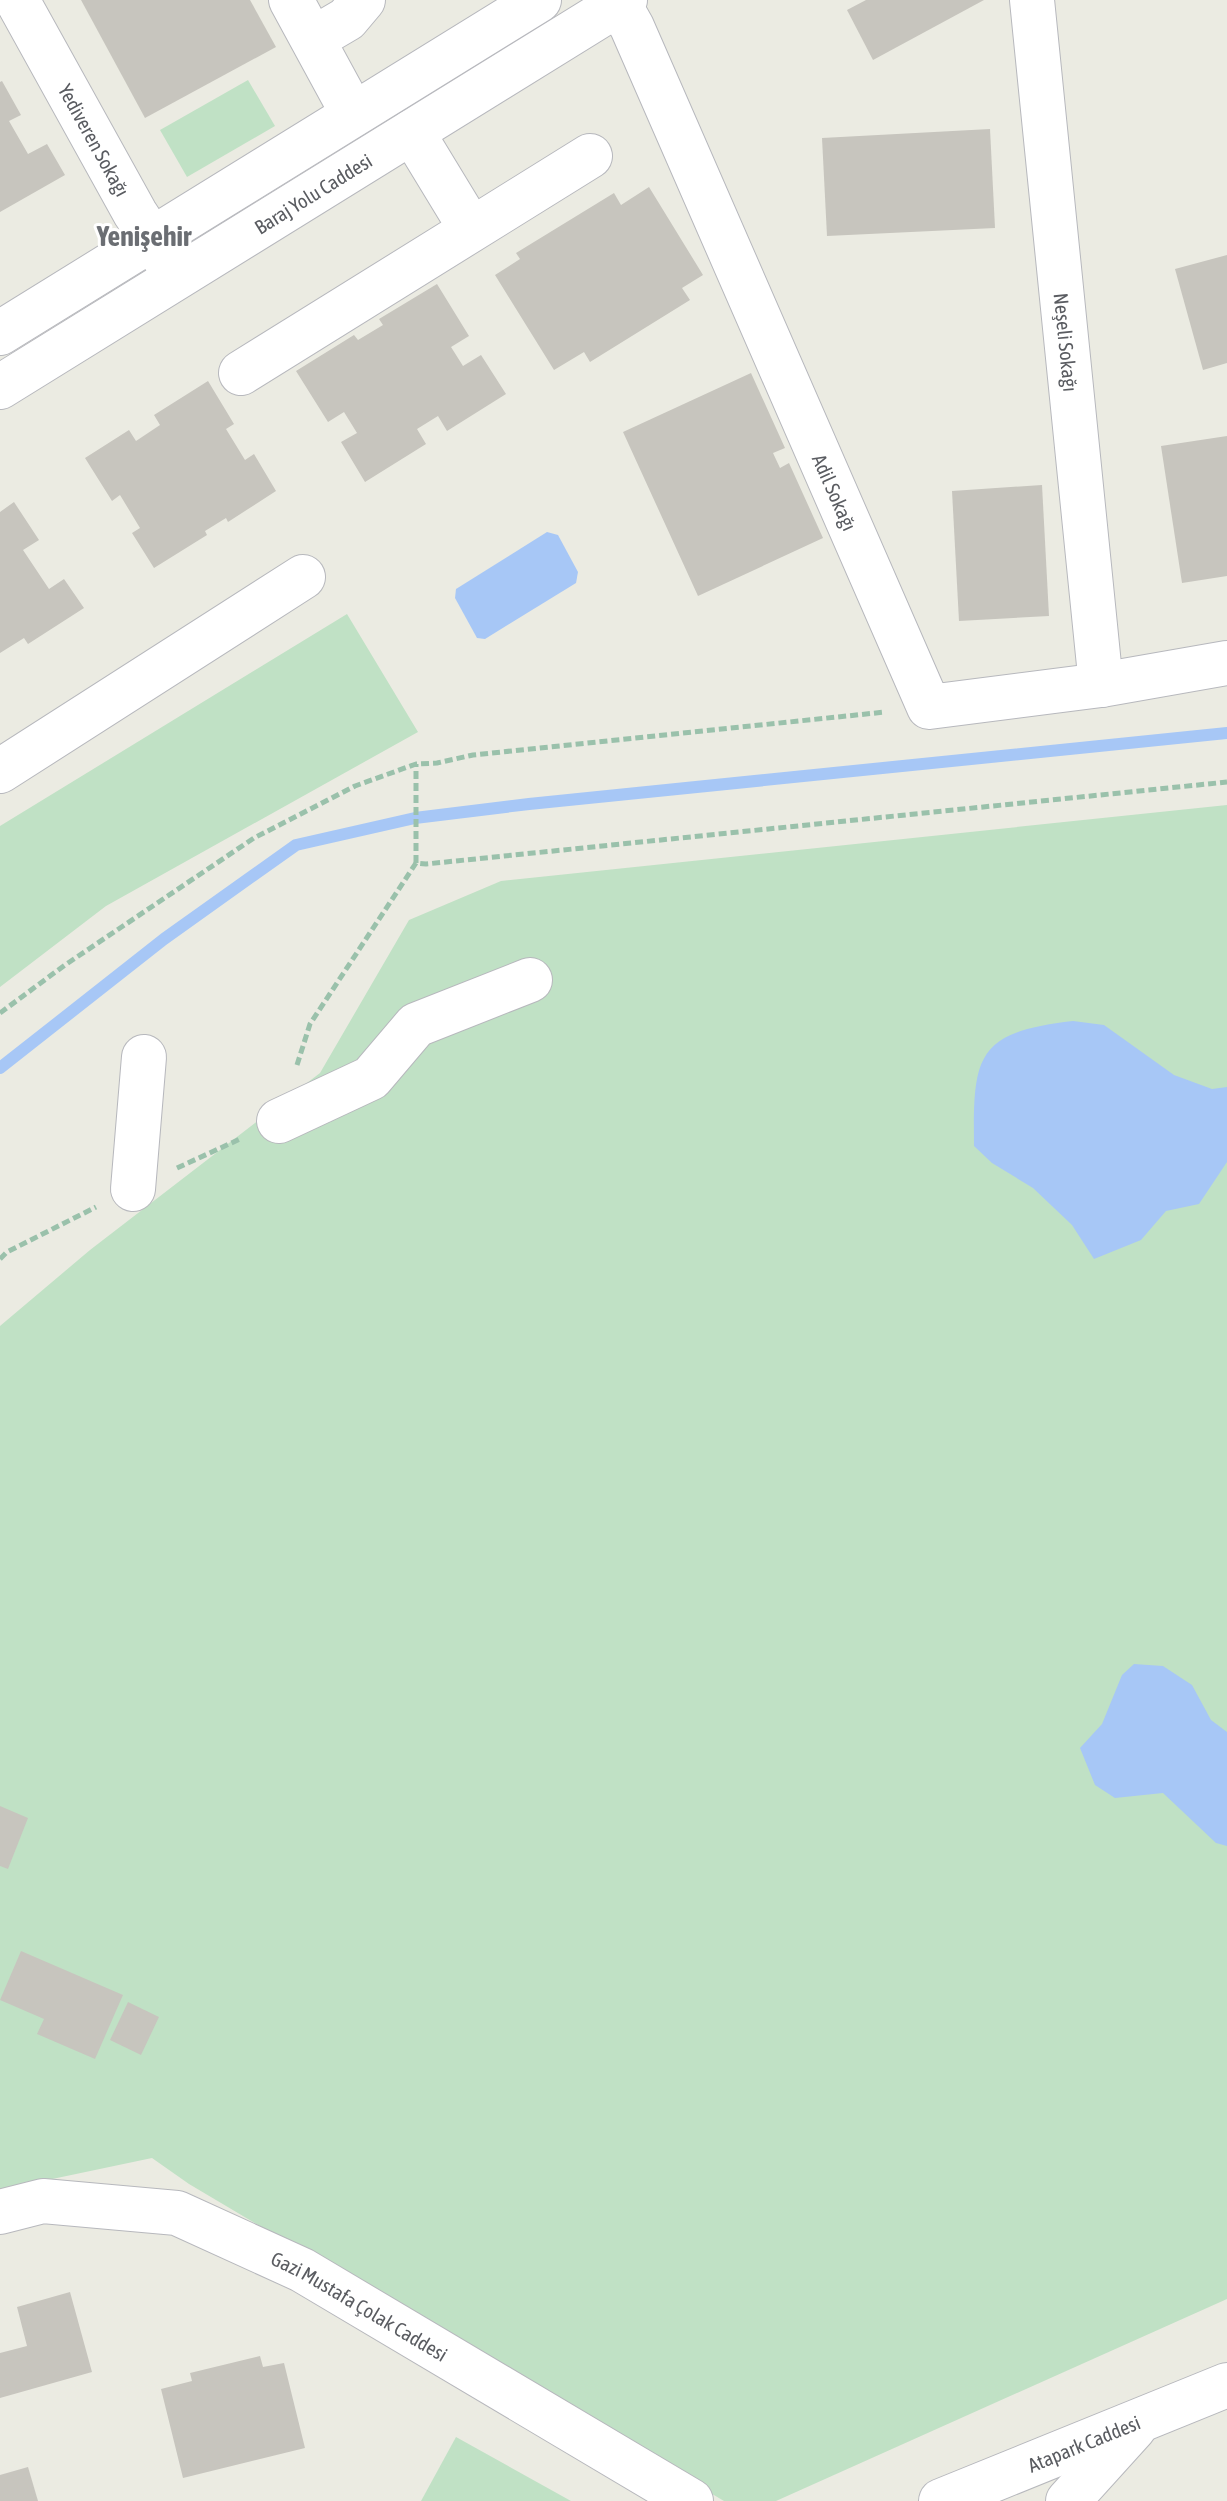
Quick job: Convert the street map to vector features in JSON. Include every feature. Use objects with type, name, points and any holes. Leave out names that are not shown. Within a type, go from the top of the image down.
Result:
[{"type":"street","name":"Yediveren Sokağı","points":[[17,0],[135,213],[176,277]]},
{"type":"street","points":[[291,0],[353,114]]},
{"type":"street","points":[[313,39],[347,19],[363,0]]},
{"type":"street","points":[[0,333],[539,0]]},
{"type":"street","name":"Neşeli Sokağı","points":[[1032,0],[1101,685]]},
{"type":"street","name":"Baraj Yolu Caddesi","points":[[0,387],[622,2]]},
{"type":"street","name":"Adil Sokağı","points":[[622,2],[929,707]]},
{"type":"street","points":[[412,132],[471,229]]},
{"type":"street","points":[[241,373],[590,156]]},
{"type":"street","points":[[0,771],[303,577]]},
{"type":"street","points":[[929,707],[1101,685],[1227,663]]},
{"type":"street","points":[[279,1121],[371,1078],[416,1025],[530,980]]},
{"type":"street","points":[[133,1189],[144,1057]]},
{"type":"street","name":"Gazi Mustafa Çolak Caddesi","points":[[0,2212],[43,2201],[177,2213],[302,2270],[691,2501]]},
{"type":"street","name":"Atapark Caddesi","points":[[941,2501],[1227,2385]]},
{"type":"street","points":[[1068,2501],[1144,2418]]},
{"type":"path","points":[[0,1013],[65,965],[254,838],[355,786],[416,764],[473,755],[929,707]]},
{"type":"path","points":[[0,1259],[7,1252],[133,1189],[279,1121],[310,1024],[416,863],[416,764]]},
{"type":"path","points":[[416,863],[1227,782]]},
{"type":"green space","points":[[248,80],[275,126],[187,177],[160,130]]},
{"type":"green space","points":[[347,614],[418,732],[106,906],[0,987],[0,826]]},
{"type":"green space","points":[[1227,805],[1227,2299],[776,2501],[724,2501],[189,2184],[152,2158],[0,2190],[0,1326],[90,1250],[320,1073],[409,920],[501,881]]},
{"type":"green space","points":[[456,2437],[571,2501],[421,2501]]},
{"type":"water","points":[[547,532],[558,535],[578,572],[576,583],[485,639],[477,638],[455,598],[456,589]]},
{"type":"water","points":[[1073,1021],[1104,1025],[1174,1075],[1212,1089],[1227,1087],[1227,1162],[1199,1204],[1166,1211],[1141,1240],[1094,1259],[1072,1225],[1033,1188],[992,1163],[974,1146],[975,1090],[979,1070],[987,1054],[999,1042],[1016,1033]]},
{"type":"water","points":[[1134,1664],[1163,1666],[1192,1685],[1211,1720],[1227,1732],[1227,1846],[1216,1843],[1163,1793],[1115,1798],[1095,1785],[1080,1748],[1102,1724],[1122,1675]]},
{"type":"building","points":[[81,0],[250,0],[276,47],[145,118]]},
{"type":"building","points":[[866,0],[984,0],[873,60],[847,10]]},
{"type":"building","points":[[0,82],[21,115],[9,121],[28,154],[47,144],[65,175],[0,212]]},
{"type":"building","points":[[990,129],[995,228],[827,236],[822,138]]},
{"type":"building","points":[[649,187],[703,275],[682,288],[690,300],[590,362],[584,352],[554,370],[495,275],[520,259],[516,253],[614,193],[621,205]]},
{"type":"building","points":[[1227,255],[1227,363],[1203,370],[1175,269]]},
{"type":"building","points":[[437,284],[469,336],[451,347],[463,366],[481,355],[506,394],[447,431],[438,416],[417,429],[426,444],[365,482],[341,442],[357,433],[344,412],[328,422],[296,371],[354,335],[358,340],[383,325],[379,319]]},
{"type":"building","points":[[751,373],[785,448],[773,453],[780,468],[789,463],[823,538],[698,596],[623,432]]},
{"type":"building","points":[[208,381],[234,424],[226,429],[245,460],[254,454],[276,491],[228,522],[226,518],[205,531],[207,535],[154,568],[132,533],[140,528],[120,495],[112,501],[85,458],[129,430],[136,441],[160,425],[154,415]]},
{"type":"building","points":[[1227,436],[1227,576],[1182,583],[1161,446]]},
{"type":"building","points":[[1042,485],[1049,616],[959,621],[952,491]]},
{"type":"building","points":[[14,502],[39,540],[23,550],[49,589],[64,579],[84,608],[28,644],[24,638],[0,653],[0,512]]},
{"type":"building","points":[[0,1806],[28,1818],[8,1869],[0,1866]]},
{"type":"building","points":[[21,1951],[123,1995],[95,2059],[37,2034],[44,2019],[0,2000]]},
{"type":"building","points":[[128,2002],[159,2017],[141,2055],[110,2040]]},
{"type":"building","points":[[70,2292],[92,2372],[0,2398],[0,2353],[27,2346],[17,2307]]},
{"type":"building","points":[[260,2356],[263,2367],[284,2363],[305,2448],[183,2478],[161,2389],[192,2381],[190,2373]]},
{"type":"building","points":[[28,2467],[38,2501],[0,2501],[0,2475]]},
{"type":"waterway","points":[[0,1068],[164,939],[296,845],[415,818],[529,804],[1227,733]]},
{"type":"district","name":"Yenişehir","points":[[144,236]]}]
